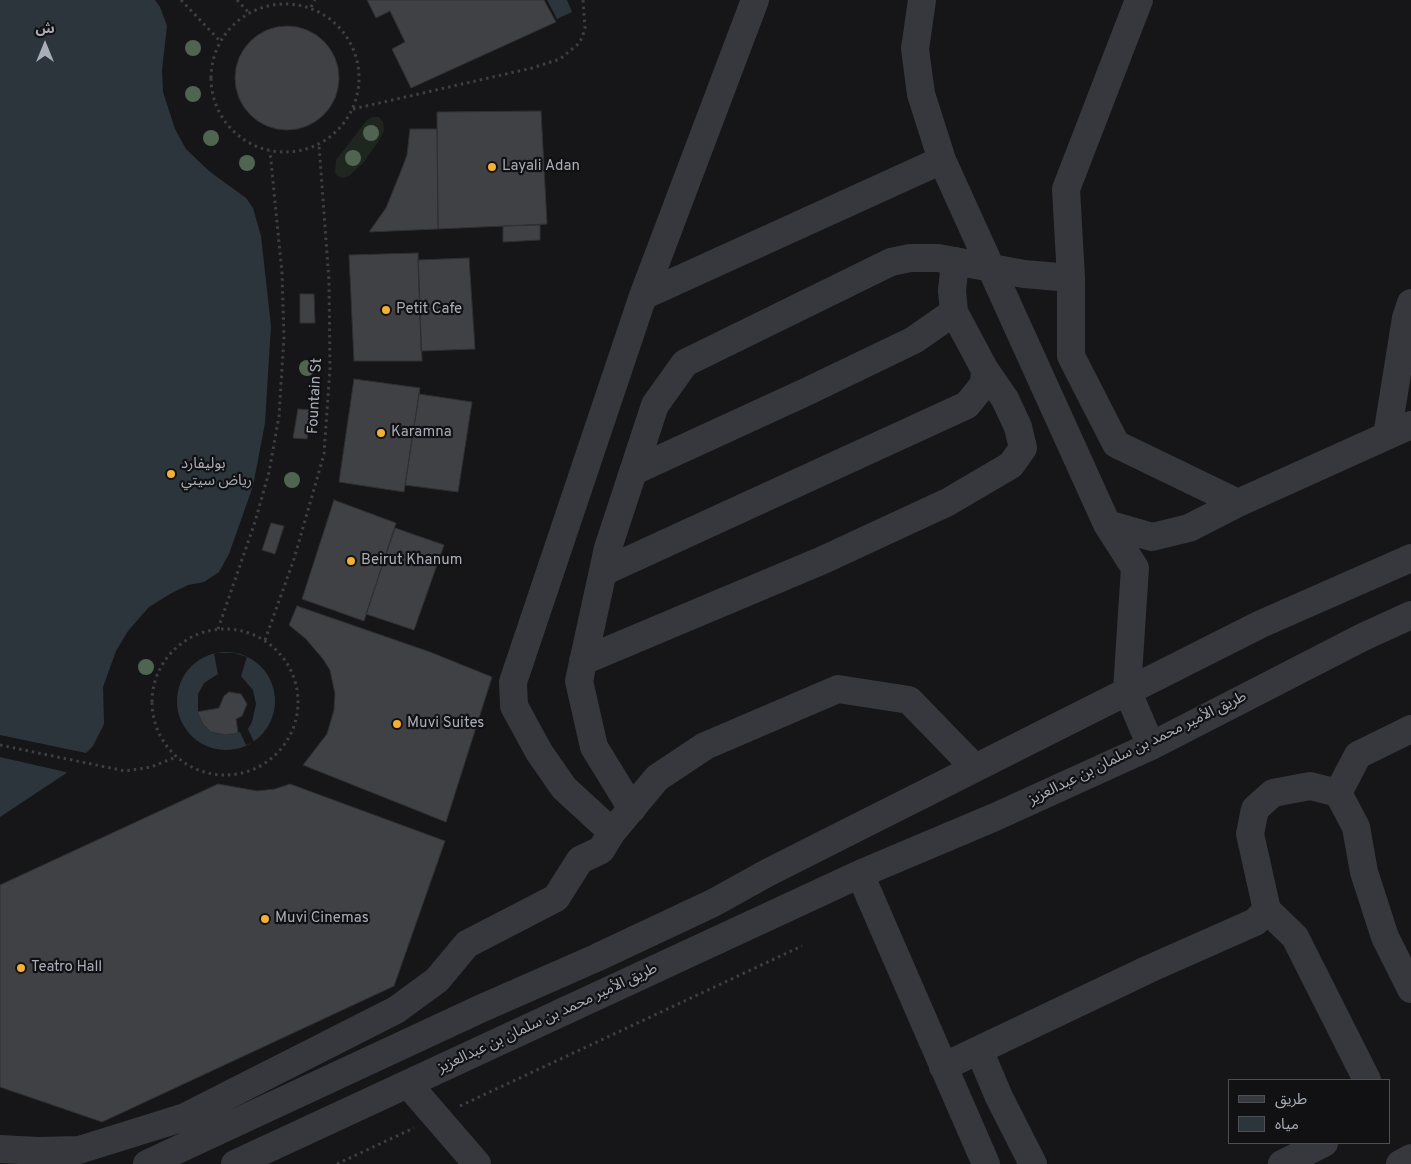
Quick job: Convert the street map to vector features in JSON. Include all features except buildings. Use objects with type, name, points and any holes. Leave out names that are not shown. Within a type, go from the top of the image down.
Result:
[{"type":"street","points":[[612,832],[564,788],[539,752],[514,706],[513,682],[643,296],[755,0]]},
{"type":"street","points":[[922,0],[915,49],[921,94],[942,160],[1107,524],[1135,568],[1127,690],[1151,746]]},
{"type":"street","points":[[1139,0],[1066,189],[1071,278],[1071,356],[1116,444],[1238,503]]},
{"type":"street","points":[[643,296],[942,160]]},
{"type":"street","points":[[632,809],[594,747],[579,681],[608,548],[656,405],[685,363],[892,262],[910,258],[938,258],[991,268],[1071,278]]},
{"type":"street","points":[[583,661],[824,560],[948,502],[1011,465],[1023,448],[1018,427],[1006,399],[985,370],[954,312],[952,291],[955,261]]},
{"type":"street","points":[[1399,430],[1406,318],[1411,303]]},
{"type":"street","points":[[634,471],[914,340],[954,312]]},
{"type":"street","points":[[603,572],[967,405],[984,384],[985,370]]},
{"type":"street","points":[[1107,524],[1152,538],[1189,528],[1238,503],[1399,430],[1411,391]]},
{"type":"street","points":[[147,1164],[713,903],[1127,690],[1261,624],[1411,558]]},
{"type":"street","name":"طريق الأمير محمد بن سلمان بن عبدالعزيز","points":[[235,1164],[860,874],[995,817],[1151,746],[1363,637],[1411,615]]},
{"type":"street","points":[[0,1149],[38,1151],[79,1150],[185,1117],[396,1010],[437,980],[467,944],[556,898],[580,860],[601,850],[612,832],[657,778],[705,746],[838,689],[909,700],[975,768]]},
{"type":"street","points":[[1338,793],[1358,755],[1411,729]]},
{"type":"street","points":[[1366,1079],[1295,937],[1268,910],[1250,834],[1255,809],[1273,793],[1310,786],[1338,793],[1356,827],[1364,872],[1384,937],[1411,989]]},
{"type":"street","points":[[860,874],[986,1164]]},
{"type":"street","points":[[943,1067],[1149,969],[1255,922],[1268,910]]},
{"type":"street","points":[[979,1050],[999,1097],[1033,1164]]},
{"type":"street","points":[[408,1084],[477,1164]]},
{"type":"street","points":[[1282,1164],[1322,1144]]},
{"type":"street","points":[[1400,1164],[1411,1158]]},
{"type":"path","points":[[181,0],[220,41]]},
{"type":"path","points":[[236,0],[249,13]]},
{"type":"path","points":[[311,7],[315,0]]},
{"type":"path","points":[[353,110],[532,68],[560,59],[577,45],[582,38],[585,28],[583,0]]},
{"type":"path","points":[[287,3],[311,7],[333,19],[349,38],[358,61],[360,86],[353,110],[339,130],[319,145],[295,152],[270,151],[247,143],[228,127],[215,106],[210,82],[213,57],[223,35],[240,18],[249,13],[262,6],[287,3]]},
{"type":"path","name":"Fountain St","points":[[265,640],[294,559],[324,454],[330,358],[328,281],[319,145]]},
{"type":"path","points":[[218,629],[257,514],[269,472],[279,416],[284,337],[282,273],[270,151]]},
{"type":"path","points":[[218,629],[242,631],[265,640],[283,656],[294,677],[299,701],[295,725],[284,746],[267,763],[245,773],[220,775],[197,770],[176,757],[161,738],[153,715],[152,691],[160,668],[174,649],[194,636],[218,629]]},
{"type":"path","points":[[0,745],[82,764],[125,771],[151,766],[176,757]]},
{"type":"path","points":[[337,1164],[802,946]]},
{"type":"shaded area","points":[[379,117],[383,122],[384,131],[378,142],[364,162],[349,176],[343,178],[337,176],[335,172],[336,160],[368,119]]},
{"type":"water","points":[[0,0],[155,0],[160,7],[167,26],[162,70],[163,92],[175,129],[186,149],[209,171],[246,198],[253,208],[261,236],[271,326],[265,423],[253,486],[229,554],[219,572],[204,582],[188,585],[170,594],[149,607],[128,631],[116,651],[103,687],[104,724],[93,746],[65,774],[0,817]]},
{"type":"water","points":[[547,0],[567,0],[572,12],[557,19]]},
{"type":"water","points":[[226,652],[245,656],[260,667],[271,682],[275,701],[271,720],[260,735],[245,746],[226,750],[207,746],[192,735],[181,720],[177,701],[181,682],[192,667],[207,656]]},
{"type":"pier","points":[[234,653],[247,657],[241,676],[253,690],[256,704],[252,722],[248,729],[254,742],[246,745],[240,732],[225,735],[211,732],[203,724],[198,714],[198,694],[204,683],[218,674],[214,654]]},
{"type":"pier","points":[[0,735],[89,754],[70,773],[0,757]]},
{"type":"place","name":"Layali Adan","points":[[492,167]]},
{"type":"place","name":"Petit Cafe","points":[[386,310]]},
{"type":"place","name":"Karamna","points":[[381,433]]},
{"type":"place","name":"بوليفارد رياض سيتي","points":[[171,474]]},
{"type":"place","name":"Beirut Khanum","points":[[351,561]]},
{"type":"place","name":"Muvi Suites","points":[[397,724]]},
{"type":"place","name":"Muvi Cinemas","points":[[265,919]]},
{"type":"place","name":"Teatro Hall","points":[[21,968]]}]
